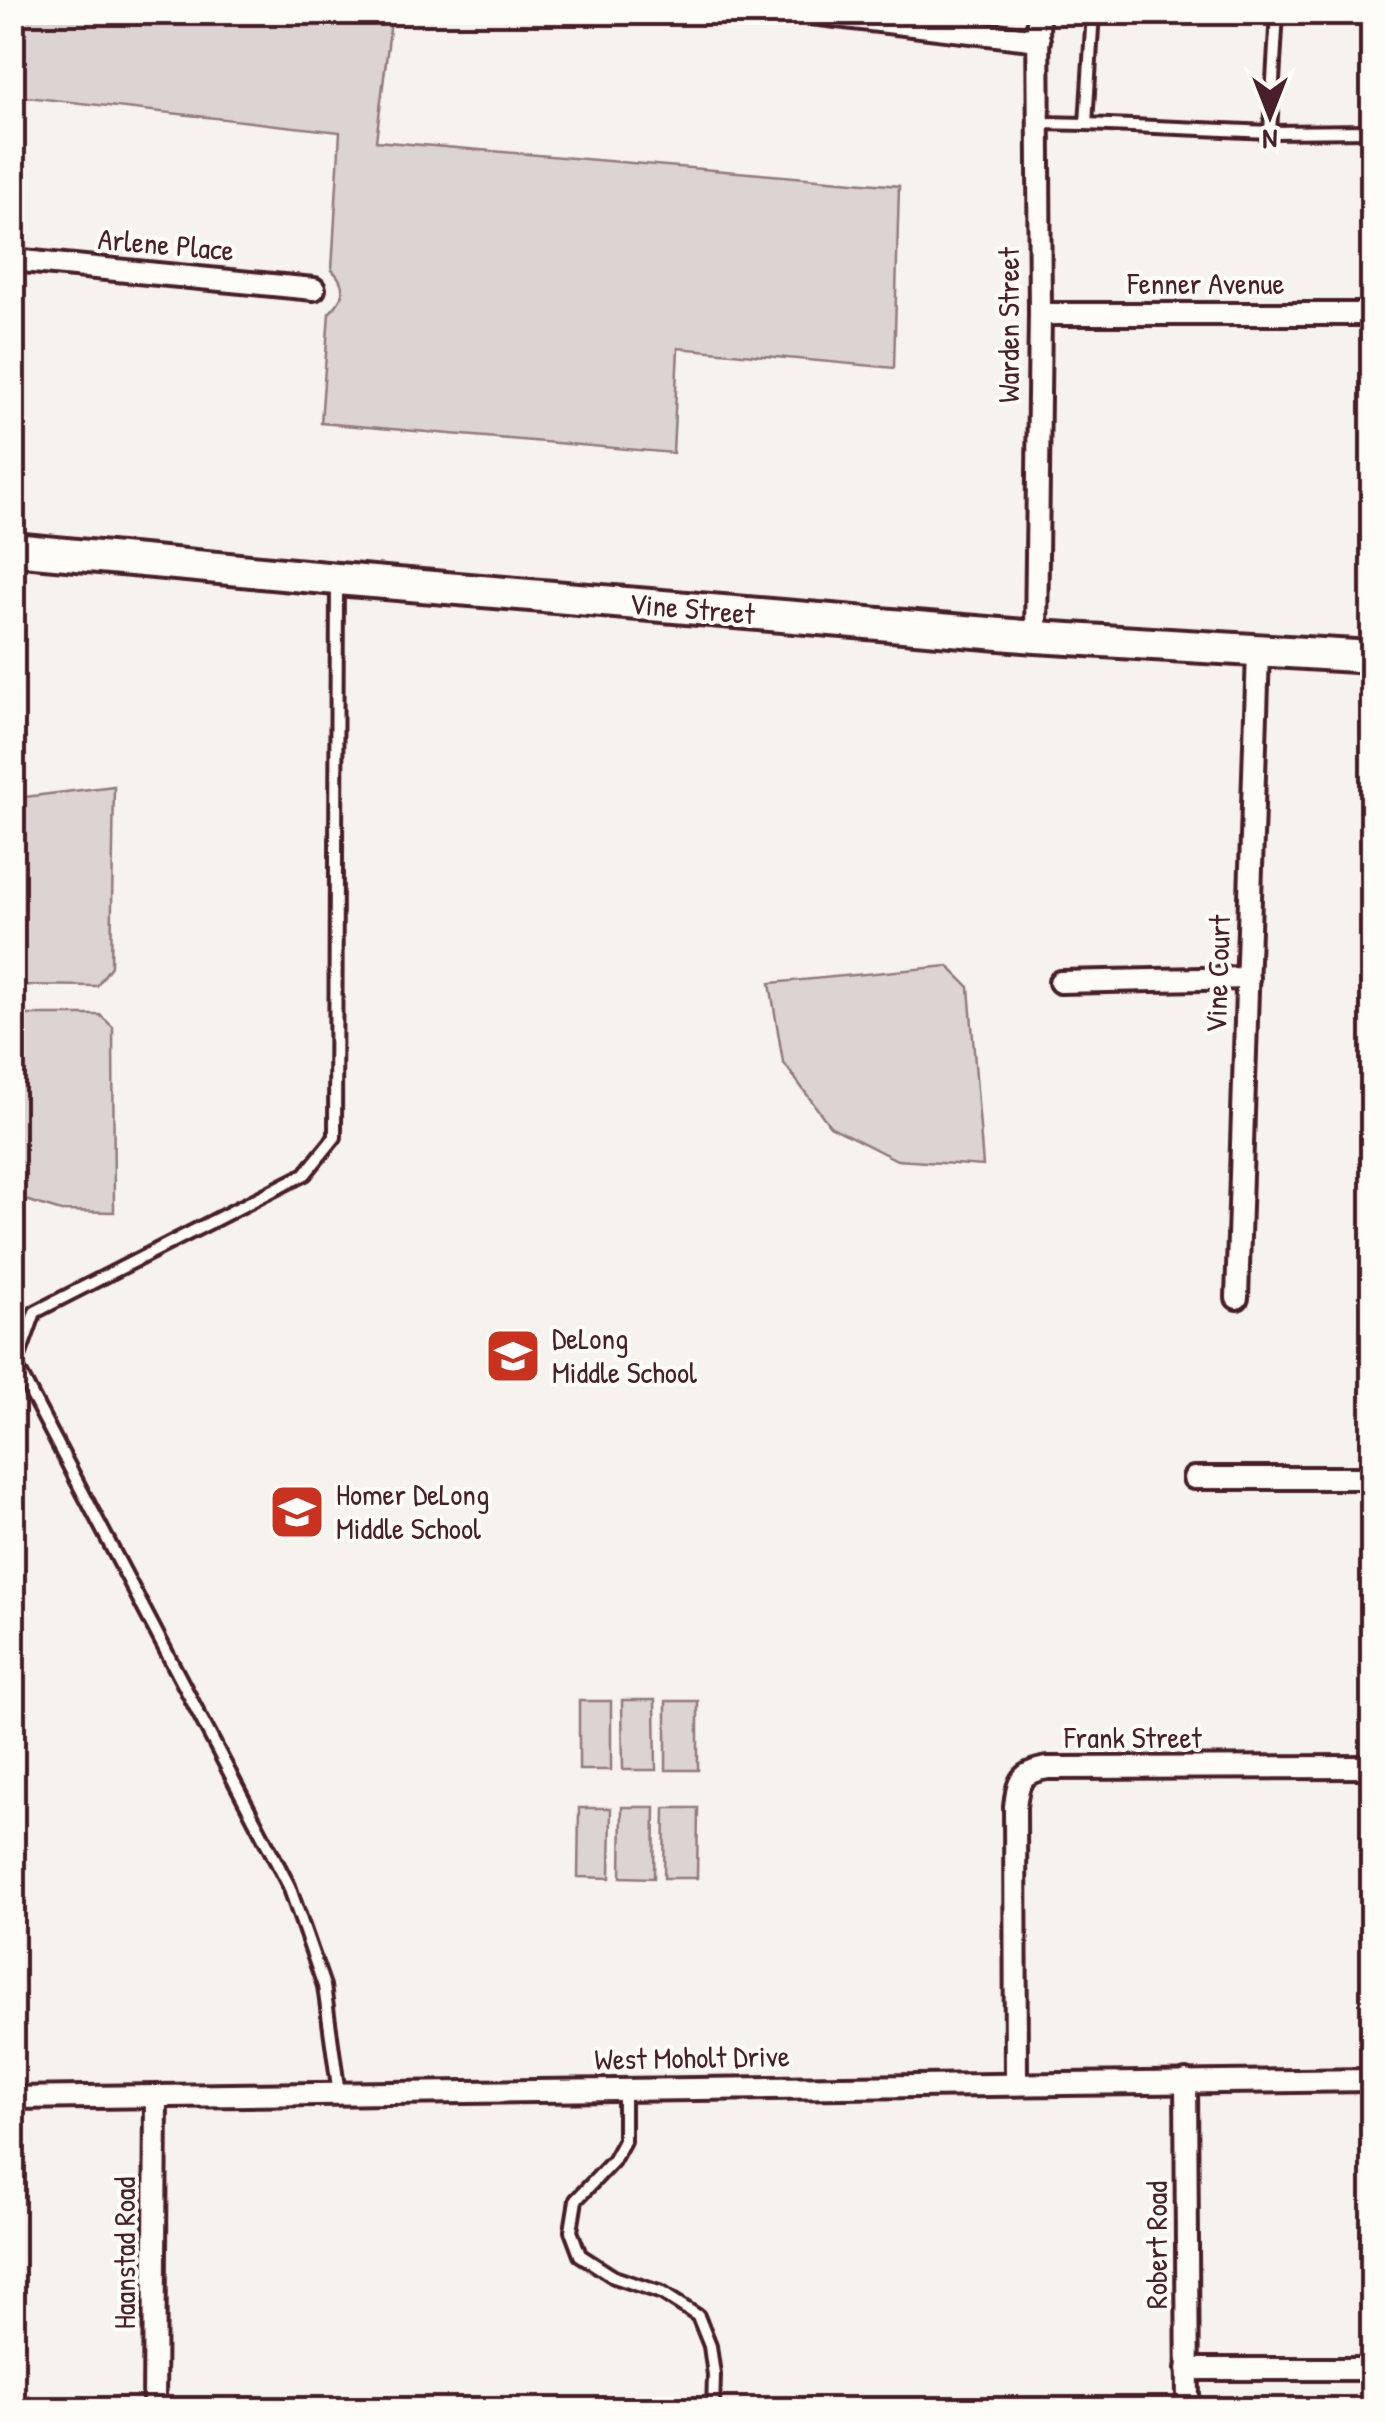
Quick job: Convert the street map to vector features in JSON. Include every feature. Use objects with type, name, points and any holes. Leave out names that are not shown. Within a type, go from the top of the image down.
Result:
[{"type":"street","points":[[803,12],[1039,40]]},
{"type":"street","name":"Warden Street","points":[[1036,637],[1038,12]]},
{"type":"street","name":"Arlene Place","points":[[12,260],[314,289]]},
{"type":"street","name":"Fenner Avenue","points":[[1040,314],[1372,314]]},
{"type":"street","name":"Vine Street","points":[[12,549],[337,580],[1036,637],[1372,657]]},
{"type":"street","name":"Vine Court","points":[[1237,1298],[1258,652]]},
{"type":"street","points":[[1060,982],[1248,978]]},
{"type":"street","points":[[1194,1478],[1372,1478]]},
{"type":"street","name":"Frank Street","points":[[1016,2082],[1015,1807],[1022,1777],[1032,1770],[1048,1768],[1372,1767]]},
{"type":"street","name":"West Moholt Drive","points":[[12,2098],[1372,2080]]},
{"type":"street","name":"Robert Road","points":[[1186,2081],[1188,2410]]},
{"type":"street","name":"Haanstad Road","points":[[154,2410],[156,2096]]},
{"type":"street","points":[[1188,2369],[1372,2369]]},
{"type":"lane","points":[[1086,124],[1093,12]]},
{"type":"lane","points":[[1270,132],[1277,12]]},
{"type":"lane","points":[[1040,123],[1270,132],[1372,131]]},
{"type":"lane","points":[[337,580],[335,1137],[305,1174],[36,1312],[16,1365],[289,1886],[324,1986],[338,2094]]},
{"type":"lane","points":[[624,2090],[624,2141],[614,2160],[576,2200],[571,2231],[580,2255],[614,2277],[662,2293],[698,2316],[710,2346],[713,2410]]},
{"type":"shaded area","points":[[24,13],[392,13],[376,141],[899,186],[894,368],[678,348],[673,453],[321,423],[329,313],[342,292],[332,270],[340,132],[17,96]]},
{"type":"shaded area","points":[[114,786],[111,966],[97,986],[13,985],[13,804],[25,797]]},
{"type":"shaded area","points":[[948,966],[969,987],[983,1166],[897,1160],[830,1126],[783,1062],[770,983]]},
{"type":"shaded area","points":[[13,1015],[100,1015],[113,1027],[114,1212],[61,1211],[13,1196]]},
{"type":"shaded area","points":[[622,1700],[655,1700],[656,1770],[623,1770]]},
{"type":"shaded area","points":[[579,1701],[611,1701],[611,1770],[579,1770]]},
{"type":"shaded area","points":[[666,1701],[698,1701],[698,1770],[666,1770]]},
{"type":"shaded area","points":[[622,1807],[655,1807],[654,1878],[621,1877]]},
{"type":"shaded area","points":[[579,1808],[611,1808],[610,1878],[578,1877]]},
{"type":"shaded area","points":[[665,1808],[698,1808],[697,1878],[664,1878]]},
{"type":"place","name":"DeLong Middle School","points":[[513,1356]]},
{"type":"place","name":"Homer DeLong Middle School","points":[[297,1512]]}]
